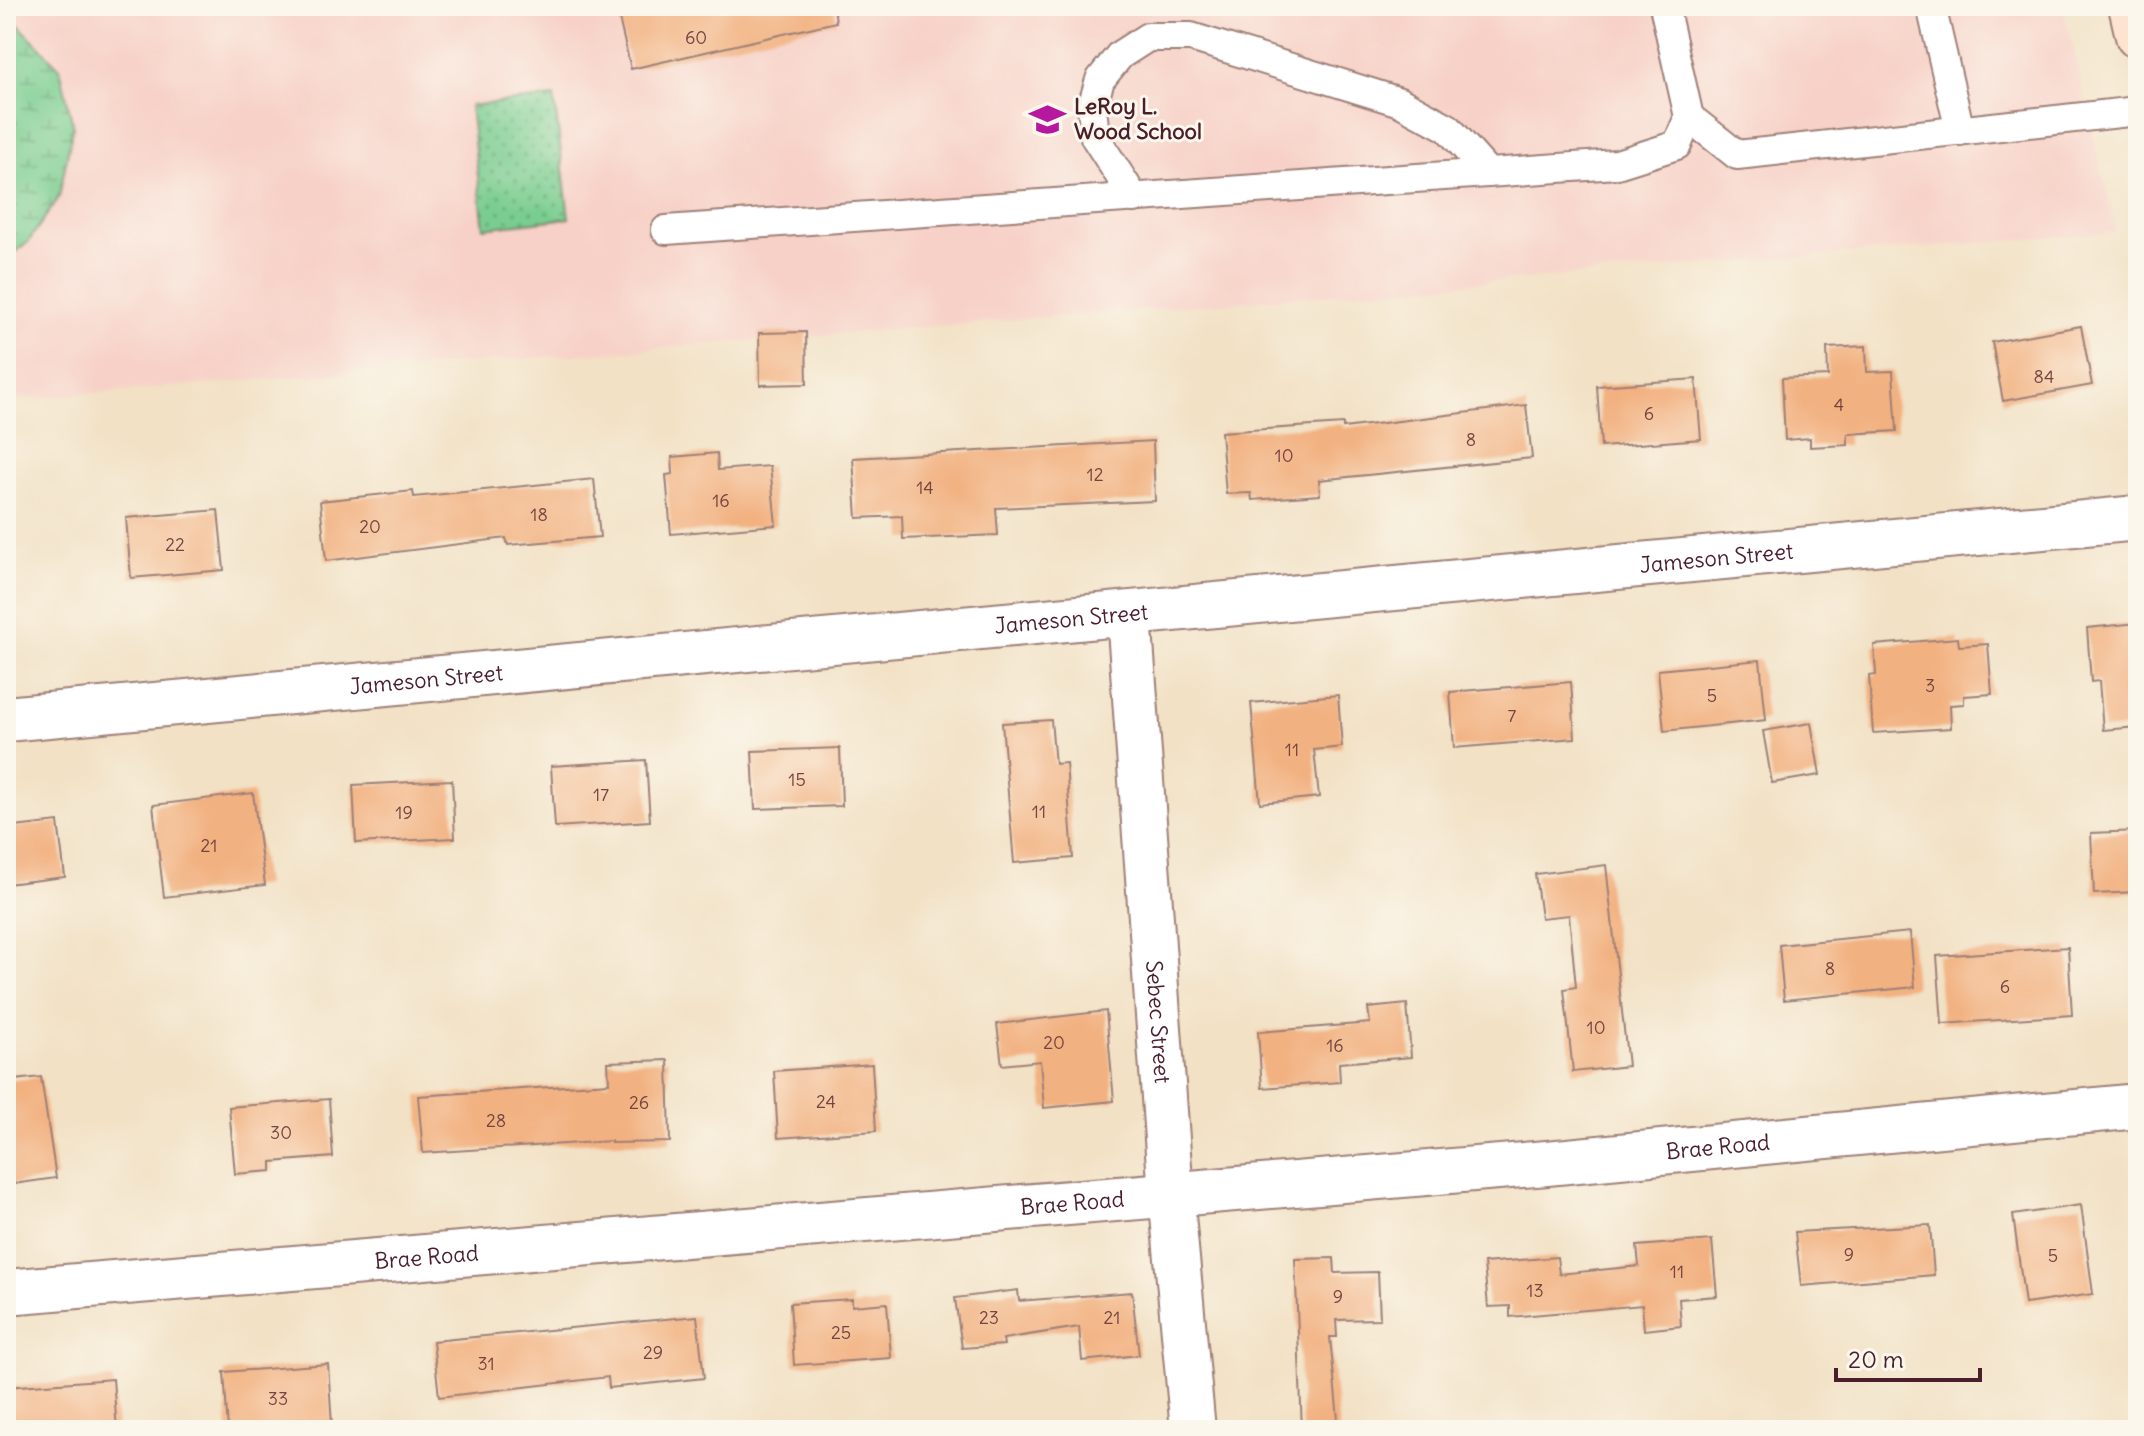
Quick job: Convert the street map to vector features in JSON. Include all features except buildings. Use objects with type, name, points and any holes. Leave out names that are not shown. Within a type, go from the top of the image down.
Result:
[{"type":"main road","points":[[2131,6],[2138,36]]},
{"type":"street","name":"Jameson Street","points":[[6,719],[2138,518]]},
{"type":"street","name":"Sebec Street","points":[[1129,615],[1171,1194],[1193,1430]]},
{"type":"street","name":"Brae Road","points":[[6,1292],[1547,1163],[2138,1106]]},
{"type":"lane","points":[[666,230],[1617,164],[1677,145],[1689,117],[1664,6]]},
{"type":"lane","points":[[1931,6],[1960,131]]},
{"type":"lane","points":[[1134,198],[1095,137],[1092,107],[1100,80],[1120,55],[1148,37],[1191,37],[1400,102],[1448,128],[1488,173]]},
{"type":"lane","points":[[1689,117],[1737,155],[2138,111]]},
{"type":"shaded area","name":"LeRoy L. Wood School","points":[[6,6],[2063,6],[2116,232],[6,400]]},
{"type":"green space","points":[[6,12],[60,68],[73,126],[59,197],[28,242],[6,260]]},
{"type":"green space","points":[[554,97],[569,218],[484,228],[470,106]]},
{"type":"place","name":"LeRoy L. Wood School","points":[[1048,119]]}]
